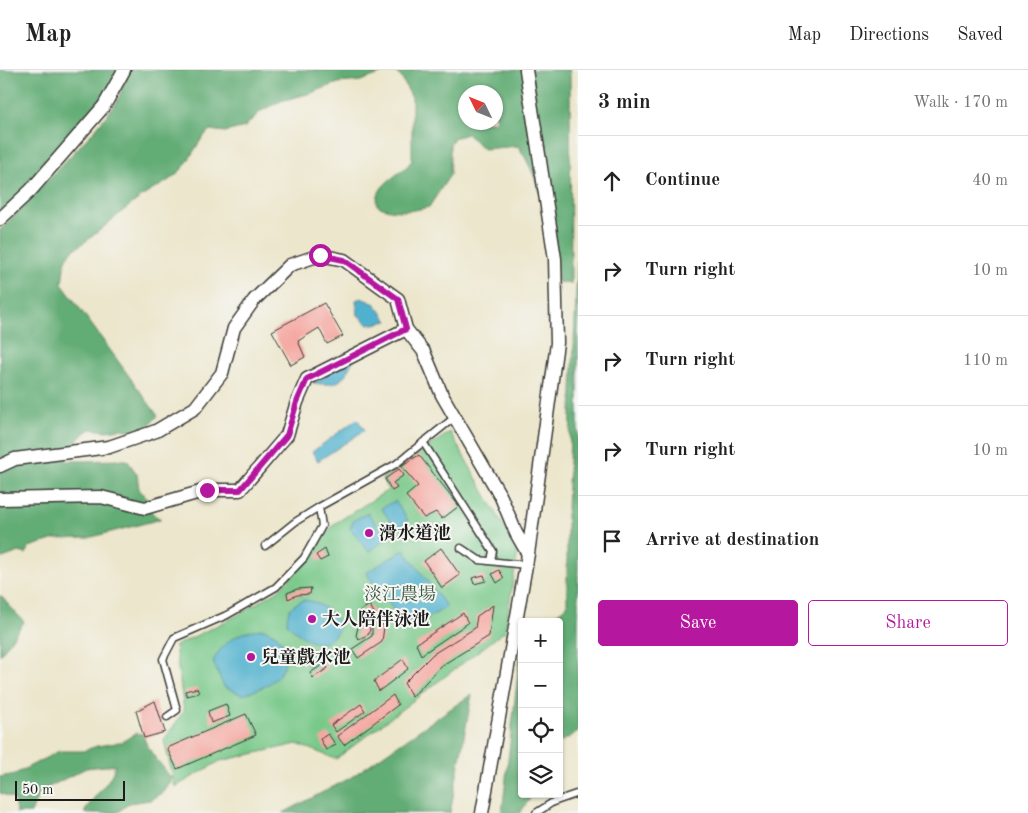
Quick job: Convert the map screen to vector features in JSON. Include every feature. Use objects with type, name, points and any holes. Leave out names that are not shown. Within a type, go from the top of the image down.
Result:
[{"type":"street","points":[[0,219],[31,190],[104,106],[124,70]]},
{"type":"street","points":[[482,813],[527,560],[557,344],[555,259],[526,70]]},
{"type":"street","points":[[0,466],[15,459],[110,448],[156,431],[194,408],[222,374],[234,328],[254,300],[290,265],[320,255],[344,260],[398,299],[406,329],[424,352],[454,417],[501,497],[527,560]]},
{"type":"street","points":[[0,499],[101,496],[145,508],[207,490],[240,490],[287,435],[297,402],[307,379],[406,329]]},
{"type":"lane","points":[[265,546],[295,522],[396,464],[454,417]]},
{"type":"lane","points":[[423,442],[493,551],[491,561]]},
{"type":"lane","points":[[167,717],[177,710],[163,659],[174,638],[227,615],[276,587],[304,558],[322,526],[319,507]]},
{"type":"lane","points":[[461,548],[479,560],[527,560]]},
{"type":"lane","points":[[536,813],[552,802],[576,794]]},
{"type":"green space","points":[[0,70],[119,70],[112,91],[0,223]]},
{"type":"green space","points":[[129,70],[570,70],[571,284],[558,282],[549,229],[540,194],[527,161],[518,146],[484,149],[467,134],[454,138],[450,144],[450,175],[429,207],[395,211],[377,205],[377,197],[380,190],[412,160],[412,98],[401,77],[395,72],[388,71],[361,81],[338,83],[281,101],[261,111],[245,127],[225,132],[210,130],[178,173],[132,204],[73,250],[66,262],[63,274],[62,284],[158,416],[142,432],[121,429],[106,431],[91,429],[85,432],[67,452],[65,461],[127,460],[137,474],[139,489],[149,501],[149,508],[154,515],[161,519],[88,538],[55,539],[29,547],[26,554],[19,552],[0,559],[0,230],[94,131],[117,102]]},
{"type":"green space","points":[[578,246],[578,732],[563,741],[563,618],[550,618],[567,606],[567,510]]},
{"type":"green space","name":"淡江農場","points":[[450,432],[518,551],[505,631],[336,759],[297,744],[220,761],[175,787],[164,740],[184,711],[175,646],[236,616],[277,591],[303,565],[334,524],[388,490],[382,478]]},
{"type":"green space","points":[[0,595],[24,622],[0,655]]},
{"type":"green space","points":[[518,673],[518,769],[516,770],[518,772],[518,798],[530,798],[520,813],[502,813]]},
{"type":"green space","points":[[472,694],[450,813],[283,813],[350,778]]},
{"type":"green space","points":[[136,733],[143,734],[148,747],[172,780],[163,792],[150,800],[129,803],[117,813],[84,813],[110,778],[115,765],[86,768],[45,789],[39,793],[31,813],[16,813],[14,799],[0,793],[0,777],[15,774],[59,751],[83,751],[97,746],[122,742]]},
{"type":"water","points":[[361,298],[375,304],[388,321],[369,325],[358,315],[356,300]]},
{"type":"water","points":[[355,356],[344,377],[340,380],[330,384],[313,383]]},
{"type":"water","points":[[357,419],[365,430],[318,461],[312,452]]},
{"type":"water","name":"滑水道池","points":[[395,501],[408,520],[396,529],[381,508]]},
{"type":"water","name":"滑水道池","points":[[368,513],[387,538],[369,552],[350,528],[354,520]]},
{"type":"water","points":[[404,550],[447,607],[408,629],[366,573]]},
{"type":"water","name":"大人陪伴泳池","points":[[304,600],[320,605],[330,612],[340,626],[328,641],[315,643],[308,640],[287,623],[291,608]]},
{"type":"water","name":"兒童戲水池","points":[[264,629],[276,635],[287,648],[286,659],[279,674],[268,684],[243,695],[224,687],[213,662],[217,655],[227,643],[240,634]]},
{"type":"water","points":[[310,649],[316,651],[318,657],[316,663],[310,665],[304,663],[302,657],[304,651]]},
{"type":"building","points":[[324,303],[343,336],[327,344],[319,328],[298,341],[305,357],[291,365],[272,331]]},
{"type":"building","points":[[419,455],[459,506],[442,519],[436,512],[424,518],[406,496],[418,486],[401,466]]},
{"type":"building","points":[[399,469],[404,475],[393,483],[397,488],[392,491],[385,479]]},
{"type":"building","points":[[441,548],[460,575],[442,588],[424,561]]},
{"type":"building","points":[[325,549],[328,557],[320,561],[316,555]]},
{"type":"building","points":[[499,570],[504,578],[497,583],[492,574]]},
{"type":"building","points":[[484,575],[486,581],[474,584],[472,578]]},
{"type":"building","points":[[311,588],[310,594],[297,595],[288,599],[287,593],[297,589]]},
{"type":"building","points":[[369,605],[384,627],[382,642],[358,658],[352,649],[372,636],[372,628],[359,612]]},
{"type":"building","points":[[493,605],[489,636],[441,666],[412,697],[404,683],[433,654],[475,628],[477,616]]},
{"type":"building","points":[[463,613],[468,623],[421,655],[416,644]]},
{"type":"building","points":[[363,620],[370,628],[369,634],[359,639],[356,636],[359,622]]},
{"type":"building","points":[[403,659],[408,669],[379,691],[374,681]]},
{"type":"building","points":[[325,663],[328,668],[313,678],[310,673]]},
{"type":"building","points":[[197,688],[199,693],[187,696],[185,691]]},
{"type":"building","points":[[393,695],[398,705],[344,745],[337,736]]},
{"type":"building","points":[[155,701],[165,732],[144,738],[136,711]]},
{"type":"building","points":[[226,704],[230,716],[211,723],[208,711]]},
{"type":"building","points":[[361,704],[365,711],[336,732],[331,725]]},
{"type":"building","points":[[246,714],[256,735],[177,769],[167,748]]},
{"type":"building","points":[[328,734],[336,745],[326,750],[320,739]]},
{"type":"place","name":"滑水道池","points":[[369,533]]},
{"type":"place","name":"大人陪伴泳池","points":[[312,619]]},
{"type":"place","name":"兒童戲水池","points":[[251,657]]},
{"type":"route","points":[[207,490],[240,490],[287,435],[297,402],[307,379],[406,329],[398,299],[344,260],[320,255]]}]
